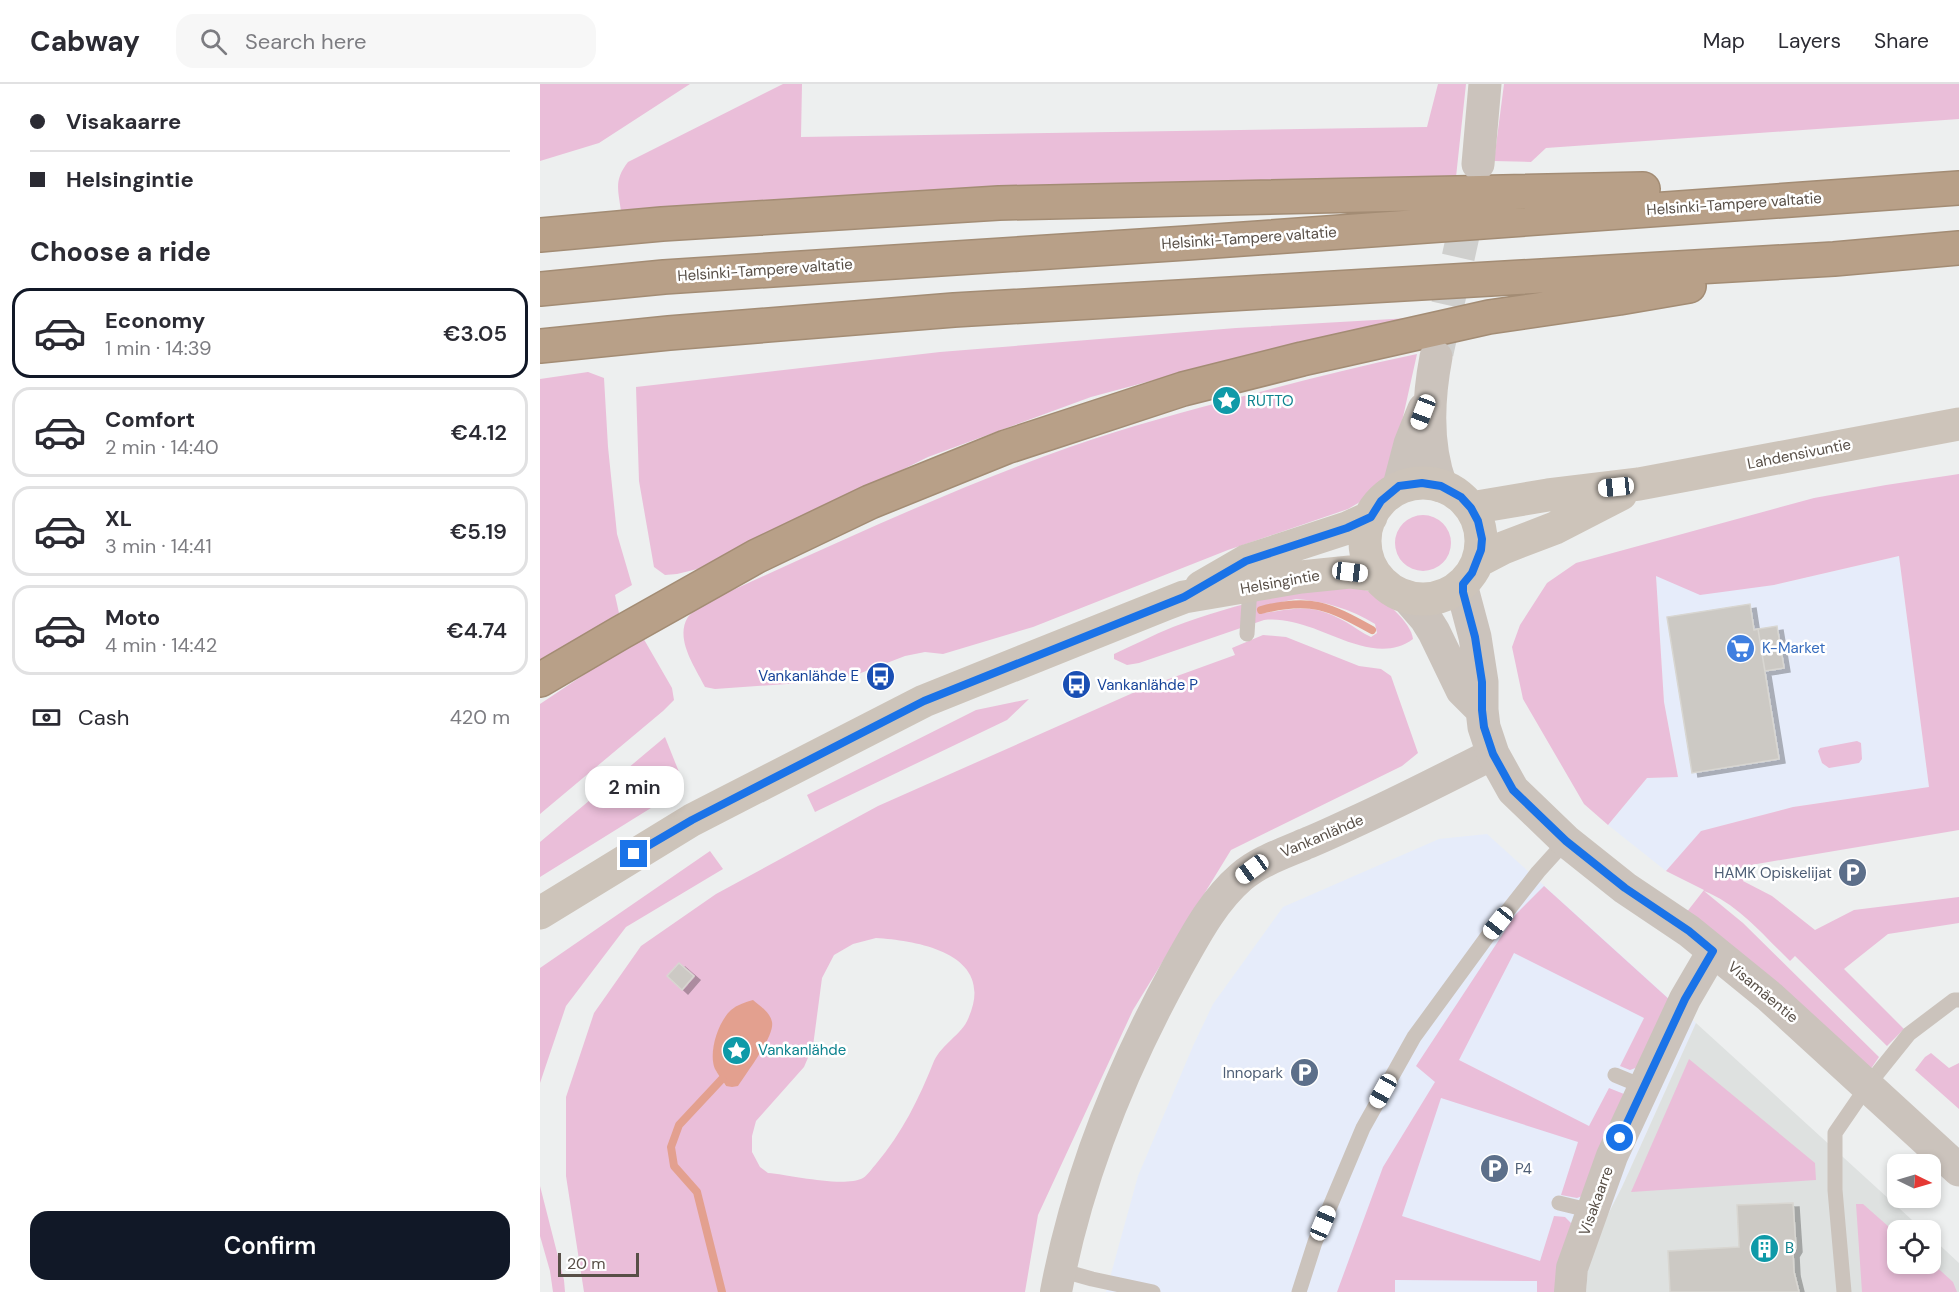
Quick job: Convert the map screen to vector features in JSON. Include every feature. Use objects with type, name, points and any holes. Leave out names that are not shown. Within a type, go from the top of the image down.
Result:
[{"type":"highway","points":[[540,235],[662,224],[999,203],[1671,188],[1720,204]]},
{"type":"highway","name":"Helsinki-Tampere valtatie","points":[[540,289],[664,277],[1187,243],[1959,188]]},
{"type":"highway","points":[[540,346],[954,310],[1834,259],[1959,248]]},
{"type":"highway","points":[[540,680],[757,556],[870,502],[1006,447],[1172,393],[1302,359],[1489,317],[1619,298],[1834,259]]},
{"type":"main road","name":"Lahdensivuntie","points":[[1471,508],[1548,495],[1639,484],[1959,424]]},
{"type":"main road","points":[[1422,483],[1441,486],[1461,497],[1471,508],[1478,521],[1482,539],[1470,573],[1452,592],[1428,599],[1407,597],[1384,584],[1376,575],[1366,548],[1367,529],[1381,501],[1399,486],[1422,483]]},
{"type":"main road","name":"Lahdensivuntie","points":[[1470,573],[1503,548],[1555,528],[1639,484]]},
{"type":"main road","name":"Helsingintie","points":[[540,912],[692,820],[924,701],[1184,597],[1246,561],[1347,528],[1371,517]]},
{"type":"main road","name":"Helsingintie","points":[[1184,597],[1301,577],[1350,572],[1376,575]]},
{"type":"street","points":[[1478,164],[1485,84]]},
{"type":"street","points":[[1399,486],[1410,444],[1429,396],[1436,357]]},
{"type":"street","points":[[1429,396],[1434,469],[1441,486]]},
{"type":"street","name":"Visamäentie","points":[[1470,573],[1463,592],[1475,637],[1482,682],[1484,727],[1493,754],[1513,790],[1566,841],[1625,888],[1689,931],[1770,997],[1959,1170]]},
{"type":"street","points":[[1407,597],[1434,632],[1462,690],[1482,710]]},
{"type":"street","name":"Vankanlähde","points":[[1058,1281],[1081,1192],[1120,1084],[1169,982],[1196,933],[1222,897],[1240,878],[1264,860],[1387,807],[1493,754]]},
{"type":"street","name":"Visakaarre","points":[[1570,1292],[1572,1268],[1612,1156],[1685,999],[1713,951]]},
{"type":"lane","points":[[1247,634],[1250,587]]},
{"type":"lane","points":[[1299,1292],[1315,1242],[1363,1128],[1414,1037],[1487,937],[1538,872],[1566,841]]},
{"type":"lane","points":[[1844,1292],[1834,1190],[1835,1133],[1868,1085],[1909,1034],[1954,1000],[1959,1000]]},
{"type":"lane","points":[[1615,1075],[1644,1087]]},
{"type":"lane","points":[[1559,1203],[1592,1211]]},
{"type":"lane","points":[[1058,1281],[1148,1292]]},
{"type":"shaded area","points":[[540,84],[690,84],[599,143],[540,161]]},
{"type":"shaded area","points":[[783,84],[802,84],[801,137],[1427,127],[1438,84],[1466,84],[1456,177],[931,190],[621,211],[619,180],[628,162]]},
{"type":"shaded area","points":[[1504,84],[1959,84],[1959,119],[1546,148],[1531,162],[1494,161]]},
{"type":"shaded area","points":[[1410,318],[1247,355],[1091,397],[928,457],[706,567],[665,575],[654,567],[639,481],[636,387],[940,352],[1236,328]]},
{"type":"shaded area","points":[[1417,354],[1393,462],[1382,485],[1348,509],[1228,550],[1033,627],[943,654],[925,652],[905,656],[853,676],[830,681],[715,689],[705,687],[688,653],[683,635],[688,617],[715,598],[980,481],[1070,447],[1157,420],[1308,379]]},
{"type":"shaded area","points":[[588,372],[604,378],[617,534],[632,585],[615,595],[619,613],[540,662],[540,379]]},
{"type":"shaded area","points":[[1959,474],[1959,830],[1751,865],[1743,881],[1772,896],[1815,930],[1854,910],[1959,897],[1959,923],[1888,934],[1844,969],[1904,1029],[1887,1046],[1795,956],[1790,961],[1739,912],[1704,891],[1743,923],[1879,1057],[1868,1073],[1686,913],[1704,890],[1666,871],[1701,831],[1793,807],[1929,787],[1899,556],[1774,585],[1700,595],[1656,576],[1664,702],[1678,777],[1647,778],[1608,825],[1584,804],[1523,699],[1512,647],[1520,625],[1547,583],[1576,563],[1814,498]]},
{"type":"shaded area","points":[[1417,515],[1429,515],[1443,523],[1451,537],[1449,554],[1443,563],[1429,571],[1417,571],[1400,559],[1395,549],[1395,537],[1407,520]]},
{"type":"shaded area","points":[[1899,556],[1929,787],[1793,807],[1702,831],[1666,871],[1608,825],[1647,778],[1678,776],[1664,702],[1656,576],[1746,588],[1774,585]]},
{"type":"shaded area","points":[[1334,585],[1368,591],[1381,599],[1402,618],[1413,639],[1399,646],[1384,649],[1353,643],[1306,626],[1285,621],[1264,620],[1139,663],[1127,665],[1114,659],[1114,654],[1166,630],[1212,613],[1273,597]],"holes":[[[1296,599],[1327,604],[1356,614],[1375,624],[1377,633],[1371,637],[1346,622],[1315,609],[1263,613],[1257,611],[1263,606]]]},
{"type":"shaded area","points":[[1263,635],[1286,637],[1359,666],[1381,669],[1391,676],[1418,753],[1402,766],[1231,850],[1133,1010],[1038,1215],[1025,1292],[584,1292],[566,1176],[566,1097],[594,1013],[641,946],[716,894],[878,806],[1144,688],[1235,655],[1232,648]],"holes":[[[876,938],[933,948],[964,966],[972,980],[974,997],[968,1019],[934,1061],[902,1128],[865,1177],[843,1182],[768,1173],[760,1167],[752,1152],[752,1136],[756,1121],[804,1067],[813,1046],[822,978],[834,955],[853,944]],[[731,1011],[726,1086],[716,1070],[713,1054],[719,1031]]]},
{"type":"shaded area","points":[[642,636],[672,688],[674,700],[540,814],[540,704]]},
{"type":"shaded area","points":[[1029,699],[1007,720],[815,812],[807,795],[976,710]]},
{"type":"shaded area","points":[[665,737],[683,782],[659,803],[540,877],[540,842]]},
{"type":"shaded area","points":[[1857,741],[1861,743],[1862,759],[1859,763],[1829,768],[1822,763],[1818,751],[1820,748]]},
{"type":"shaded area","name":"Innopark","points":[[1487,834],[1696,1023],[1602,1226],[1588,1268],[1586,1292],[1106,1292],[1138,1176],[1193,1046],[1213,1004],[1283,907],[1439,839]]},
{"type":"shaded area","points":[[710,851],[723,869],[626,927],[566,1006],[540,1083],[540,968]]},
{"type":"shaded area","points":[[1544,886],[1671,1001],[1638,1067],[1630,1070],[1620,1066],[1644,1018],[1514,953],[1459,1060],[1589,1126],[1609,1088],[1624,1094],[1585,1195],[1577,1198],[1561,1195],[1578,1142],[1441,1098],[1402,1216],[1540,1261],[1554,1216],[1565,1217],[1571,1223],[1570,1235],[1556,1292],[1537,1292],[1537,1281],[1395,1280],[1395,1292],[1337,1292],[1383,1167],[1435,1082],[1416,1066],[1516,914]]},
{"type":"shaded area","name":"Vankanlähde","points":[[753,1000],[769,1015],[772,1028],[765,1045],[738,1086],[726,1086],[713,1062],[718,1030],[731,1010]]},
{"type":"shaded area","points":[[1696,1023],[1887,1197],[1887,1208],[1899,1208],[1912,1220],[1887,1220],[1887,1274],[1941,1274],[1941,1246],[1959,1263],[1959,1292],[1586,1292],[1588,1268],[1602,1226]]},
{"type":"shaded area","points":[[1931,1053],[1949,1068],[1959,1063],[1959,1109],[1915,1070]]},
{"type":"shaded area","points":[[1689,1059],[1815,1163],[1816,1180],[1631,1192]]},
{"type":"shaded area","points":[[540,1186],[565,1292],[553,1292],[550,1271],[540,1236]]},
{"type":"shaded area","points":[[1856,1204],[1863,1204],[1887,1225],[1887,1274],[1941,1274],[1941,1271],[1953,1282],[1957,1292],[1862,1292]]},
{"type":"building","points":[[1750,604],[1754,630],[1758,629],[1779,759],[1692,773],[1667,617]]},
{"type":"building","points":[[1777,626],[1784,668],[1765,671],[1758,629]]},
{"type":"building","points":[[679,963],[694,976],[682,990],[667,976]]},
{"type":"building","name":"B","points":[[1793,1203],[1796,1248],[1793,1253],[1794,1272],[1799,1292],[1670,1292],[1668,1251],[1739,1247],[1737,1205]]},
{"type":"waterway","points":[[1261,610],[1293,604],[1319,606],[1372,630]]},
{"type":"waterway","points":[[722,1079],[679,1125],[671,1147],[674,1166],[697,1192],[722,1292]]},
{"type":"tunnel","points":[[1437,353],[1472,195]]},
{"type":"place","name":"RUTTO","points":[[1226,401]]},
{"type":"place","name":"K-Market","points":[[1741,648]]},
{"type":"place","name":"Vankanlähde E","points":[[880,676]]},
{"type":"place","name":"Vankanlähde P","points":[[1076,685]]},
{"type":"place","name":"HAMK Opiskelijat","points":[[1853,873]]},
{"type":"place","name":"Vankanlähde","points":[[737,1050]]},
{"type":"place","name":"Innopark","points":[[1304,1073]]},
{"type":"place","name":"P4","points":[[1494,1169]]},
{"type":"place","name":"B","points":[[1764,1248]]},
{"type":"route","points":[[634,854],[692,820],[924,701],[1184,597],[1246,561],[1347,528],[1371,517],[1381,501],[1399,486],[1422,483],[1441,486],[1461,497],[1471,508],[1478,521],[1482,539],[1481,550],[1472,573],[1463,584],[1463,592],[1475,637],[1482,682],[1484,727],[1493,754],[1513,790],[1566,841],[1625,888],[1689,931],[1713,951],[1685,999],[1620,1138]]}]
